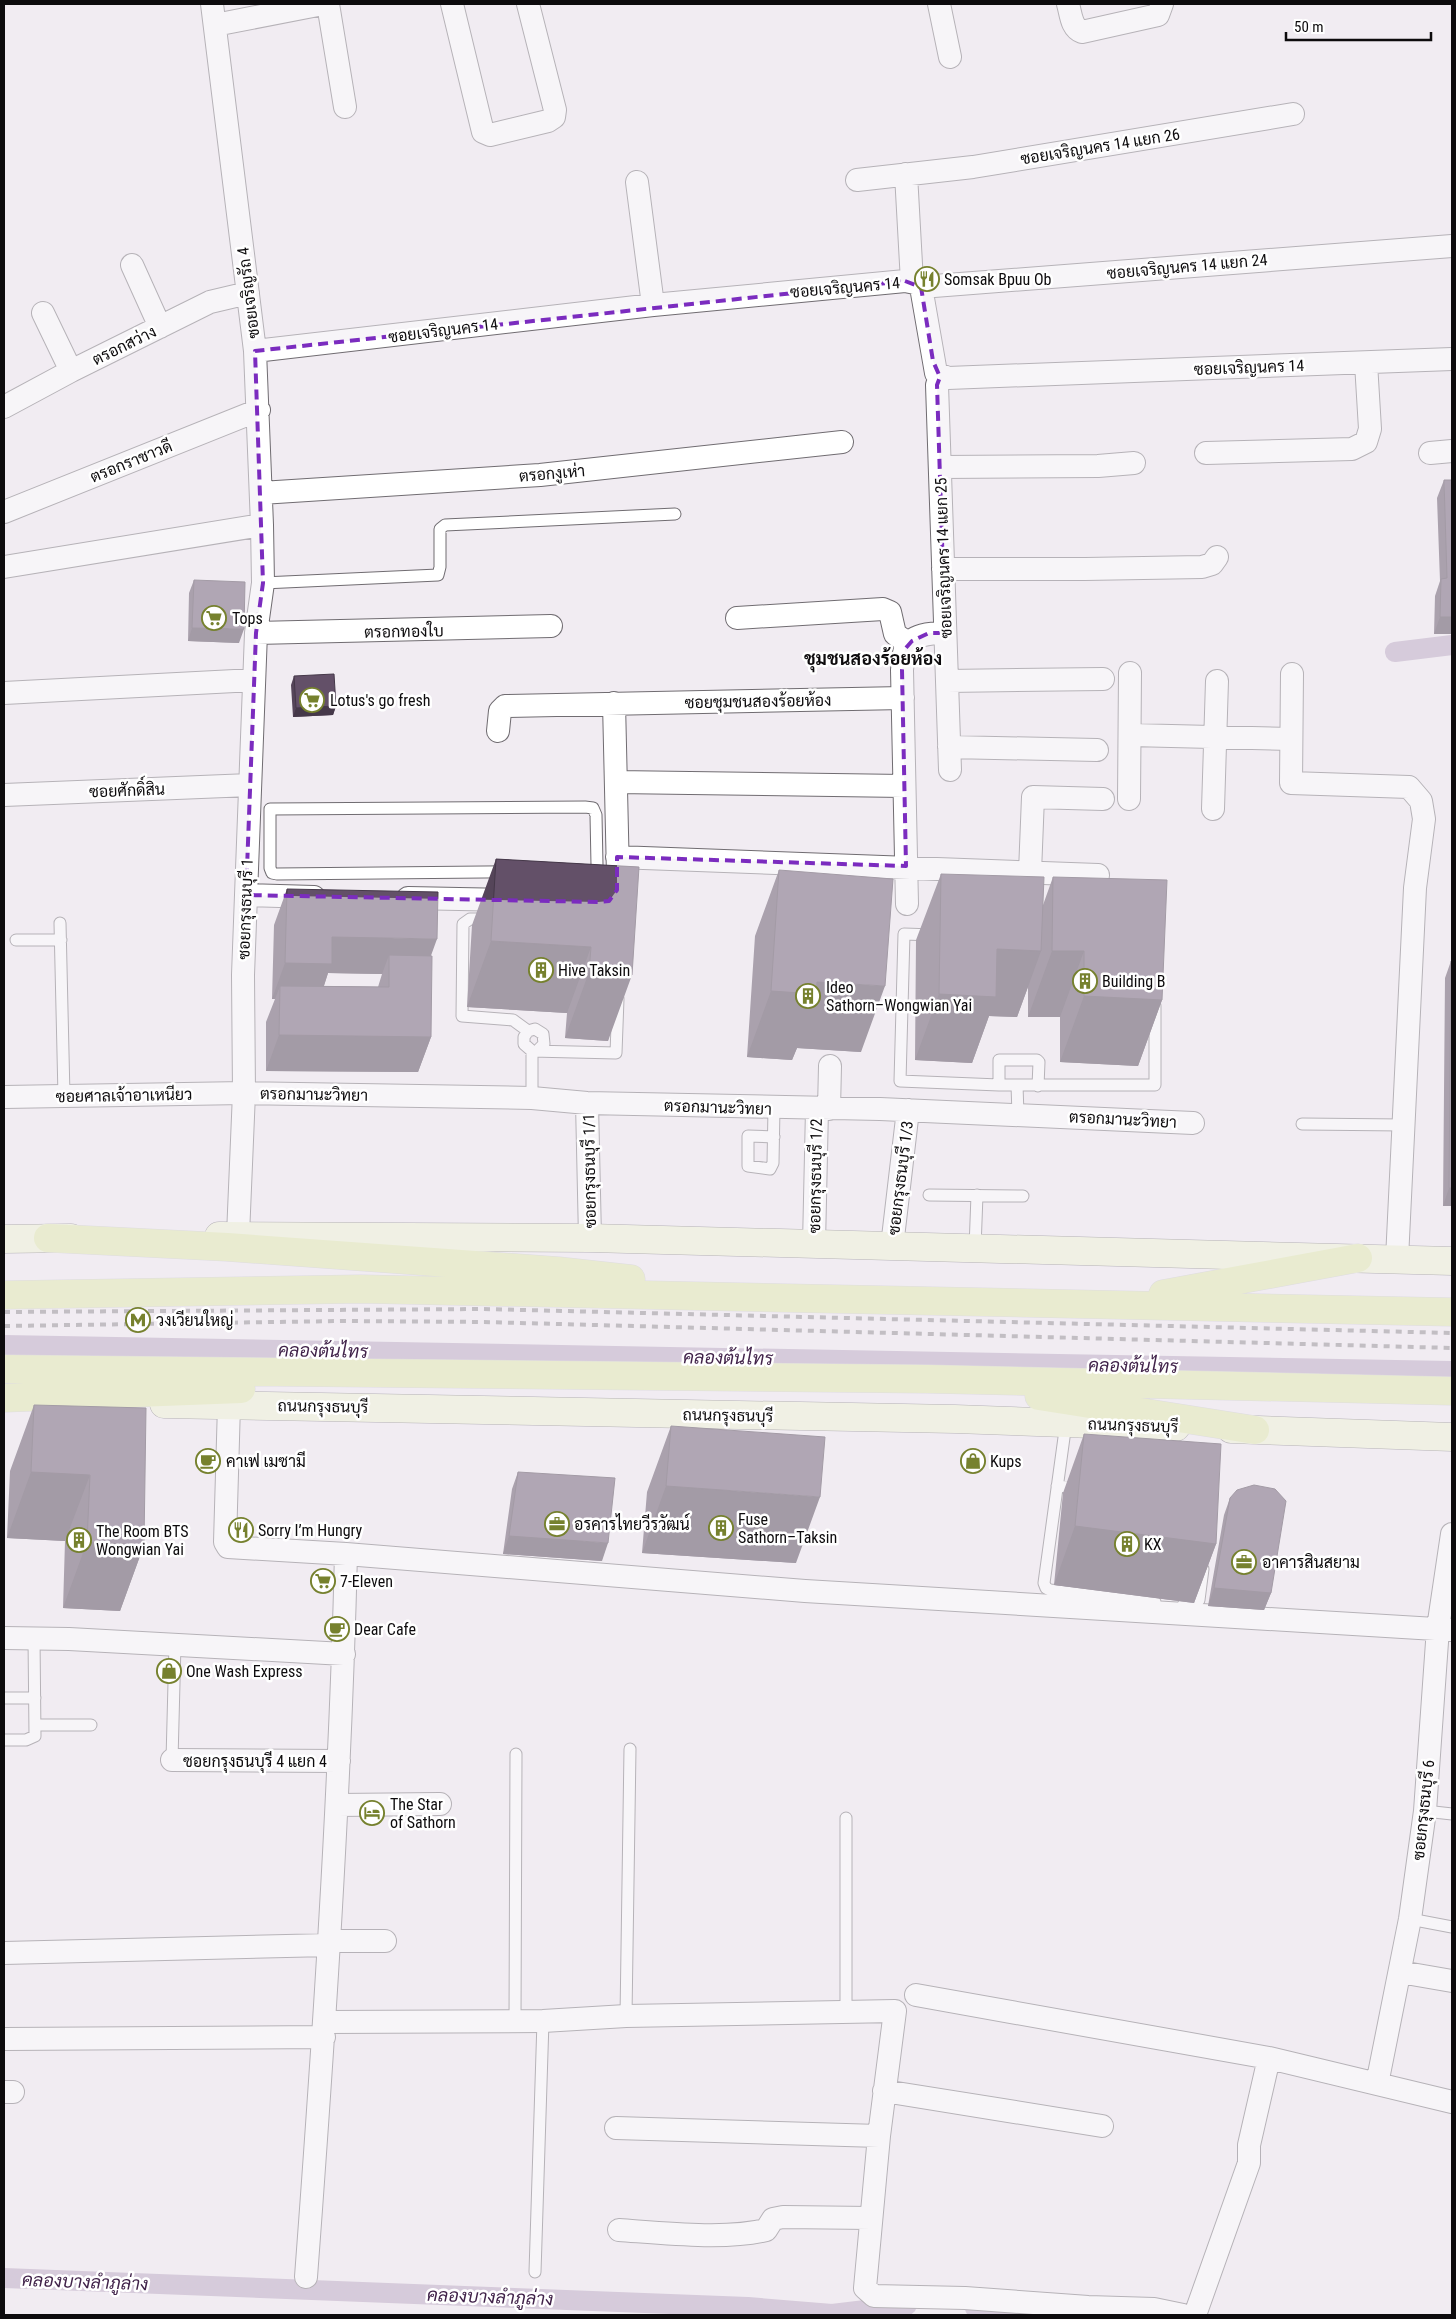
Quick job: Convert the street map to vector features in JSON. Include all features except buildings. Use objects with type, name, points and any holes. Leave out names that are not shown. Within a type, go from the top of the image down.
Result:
[{"type":"main road","points":[[4,1239],[238,1235],[590,1238],[1452,1261]]},
{"type":"main road","points":[[48,1238],[227,1248],[558,1271],[639,1280],[748,1298]]},
{"type":"main road","points":[[1113,1304],[1358,1258]]},
{"type":"main road","points":[[4,1295],[361,1289],[1452,1312]]},
{"type":"main road","name":"ถนนกรุงธนบุรี","points":[[4,1369],[928,1379],[1452,1391]]},
{"type":"main road","points":[[4,1400],[359,1384],[482,1374]]},
{"type":"main road","points":[[928,1379],[1255,1430]]},
{"type":"main road","name":"ถนนกรุงธนบุรี","points":[[4,1400],[1066,1423],[1452,1437]]},
{"type":"street","points":[[214,14],[323,4]]},
{"type":"street","points":[[328,4],[346,107]]},
{"type":"street","points":[[452,4],[483,132],[490,135],[548,121],[554,117],[555,110],[528,4]]},
{"type":"street","points":[[939,4],[950,57]]},
{"type":"street","points":[[1068,4],[1072,23],[1076,30],[1082,32],[1158,15],[1162,4]]},
{"type":"street","name":"ซอยเจริญรัถ 4","points":[[214,14],[255,351],[259,410],[263,583]]},
{"type":"street","name":"ซอยเจริญนคร 14 แยก 26","points":[[857,180],[983,165],[1293,114]]},
{"type":"street","points":[[906,174],[916,285]]},
{"type":"street","points":[[637,182],[653,305]]},
{"type":"street","name":"ซอยเจริญนคร 14 แยก 24","points":[[916,285],[1452,246]]},
{"type":"street","points":[[132,265],[160,327]]},
{"type":"street","name":"ซอยเจริญนคร 14","points":[[255,351],[653,305],[904,281],[916,285],[925,300],[932,361],[936,373],[940,377],[1452,359]]},
{"type":"street","name":"ตรอกสว่าง","points":[[4,407],[71,371],[210,302],[248,293]]},
{"type":"street","points":[[43,313],[71,371]]},
{"type":"street","points":[[1206,453],[1352,450],[1366,442],[1370,429],[1366,363]]},
{"type":"street","name":"ซอยเจริญนคร 14 แยก 25","points":[[940,377],[937,385],[950,770]]},
{"type":"street","name":"ตรอกราชาวดี","points":[[4,512],[259,410]]},
{"type":"street","name":"ตรอกงูเห่า","points":[[261,493],[540,474],[842,442]]},
{"type":"street","points":[[940,466],[1098,466],[1134,463]]},
{"type":"street","points":[[4,566],[262,525]]},
{"type":"street","points":[[943,569],[1085,570],[1202,567],[1212,564],[1217,557]]},
{"type":"street","name":"ซอยกรุงธนบุรี 1","points":[[238,1235],[244,1093],[246,896],[259,809],[250,785],[254,680],[256,633],[263,583]]},
{"type":"street","points":[[738,618],[883,609],[890,612],[895,634],[909,644]]},
{"type":"street","name":"ตรอกทองใบ","points":[[256,633],[551,626]]},
{"type":"street","points":[[907,904],[902,670],[905,649],[909,644],[929,633],[945,633]]},
{"type":"street","points":[[1129,799],[1130,673]]},
{"type":"street","points":[[1292,674],[1290,783],[1409,787],[1421,800],[1424,819],[1415,888],[1413,966],[1403,1125],[1398,1259]]},
{"type":"street","points":[[947,681],[1103,679]]},
{"type":"street","points":[[4,693],[254,680]]},
{"type":"street","points":[[1213,809],[1217,681]]},
{"type":"street","name":"ซอยชุมชนสองร้อยห้อง","points":[[498,731],[500,711],[505,706],[903,698]]},
{"type":"street","points":[[598,902],[609,901],[617,890],[614,703]]},
{"type":"street","points":[[1131,735],[1291,739]]},
{"type":"street","points":[[950,747],[1097,750]]},
{"type":"street","points":[[616,782],[904,786]]},
{"type":"street","name":"ซอยศักดิ์สิน","points":[[4,795],[250,785]]},
{"type":"street","points":[[1030,872],[1032,797],[1103,799]]},
{"type":"street","points":[[617,856],[1098,875]]},
{"type":"street","points":[[246,896],[334,897]]},
{"type":"street","points":[[383,898],[530,901]]},
{"type":"street","name":"ซอยกรุงธนบุรี 1/2","points":[[814,1244],[824,1074]]},
{"type":"street","name":"ซอยศาลเจ้าอาเหนียว","points":[[4,1097],[244,1093]]},
{"type":"street","name":"ตรอกมานะวิทยา","points":[[244,1093],[532,1098],[587,1103],[908,1110],[1193,1123]]},
{"type":"street","name":"ซอยกรุงธนบุรี 1/1","points":[[587,1103],[590,1238]]},
{"type":"street","name":"ซอยกรุงธนบุรี 1/3","points":[[892,1246],[908,1110]]},
{"type":"street","points":[[229,1404],[226,1546],[232,1548],[346,1554],[805,1592],[1445,1629]]},
{"type":"street","name":"ซอยกรุงธนบุรี 6","points":[[1377,2084],[1410,1919],[1426,1811],[1445,1629],[1452,1534]]},
{"type":"street","points":[[306,2277],[325,2029],[344,1654],[346,1554]]},
{"type":"street","points":[[4,1638],[175,1644],[344,1654]]},
{"type":"street","name":"ซอยกรุงธนบุรี 4 แยก 4","points":[[172,1760],[339,1761]]},
{"type":"street","points":[[337,1806],[440,1804]]},
{"type":"street","points":[[4,1953],[385,1941]]},
{"type":"street","points":[[1400,1972],[1452,1981]]},
{"type":"street","points":[[916,1995],[1269,2058],[1452,2102]]},
{"type":"street","points":[[4,2039],[543,2021],[626,2016],[895,2011],[879,2136],[865,2288],[874,2296],[965,2298],[1088,2308],[1154,2309],[1183,2315]]},
{"type":"street","points":[[1195,2315],[1249,2163],[1249,2145],[1269,2058]]},
{"type":"street","points":[[884,2091],[1102,2126]]},
{"type":"street","points":[[616,2128],[879,2136]]},
{"type":"street","points":[[620,2230],[690,2234],[745,2233],[766,2230],[773,2219],[783,2217],[871,2218]]},
{"type":"lane","points":[[263,583],[438,575],[440,567],[440,529],[445,525],[676,514]]},
{"type":"lane","points":[[592,807],[596,815],[596,867],[592,871],[275,873],[271,871],[259,809],[592,807]]},
{"type":"lane","points":[[503,919],[470,919],[464,924],[461,1014],[464,1017],[512,1020],[528,1031]]},
{"type":"lane","points":[[60,923],[64,1096]]},
{"type":"lane","points":[[942,935],[904,934],[900,1081],[1038,1086],[1155,1085],[1156,990]]},
{"type":"lane","points":[[16,940],[61,940]]},
{"type":"lane","points":[[532,1098],[536,1050],[544,1044],[543,1034],[534,1029],[528,1031],[524,1037],[524,1044],[536,1050],[616,1054],[618,988]]},
{"type":"lane","points":[[999,1085],[999,1060],[1028,1059],[1039,1062],[1038,1086]]},
{"type":"lane","points":[[1018,1085],[1018,1115]]},
{"type":"lane","points":[[774,1108],[774,1137]]},
{"type":"lane","points":[[1302,1124],[1403,1125]]},
{"type":"lane","points":[[929,1195],[1023,1196]]},
{"type":"lane","points":[[975,1248],[978,1195]]},
{"type":"lane","points":[[1066,1423],[1044,1583],[1046,1588],[1192,1606],[1199,1600],[1204,1562]]},
{"type":"lane","points":[[1057,1486],[1097,1489]]},
{"type":"lane","points":[[4,1740],[32,1739],[35,1736],[34,1638]]},
{"type":"lane","points":[[172,1760],[175,1644]]},
{"type":"lane","points":[[4,1698],[35,1698]]},
{"type":"lane","points":[[35,1725],[91,1725]]},
{"type":"lane","points":[[626,2016],[630,1749]]},
{"type":"lane","points":[[515,2021],[516,1754]]},
{"type":"lane","points":[[1426,1811],[1452,1814]]},
{"type":"lane","points":[[846,1818],[846,2012]]},
{"type":"lane","points":[[1410,1919],[1452,1927]]},
{"type":"lane","points":[[536,2272],[543,2021]]},
{"type":"highlighted area","points":[[905,281],[921,287],[933,361],[940,377],[937,385],[945,633],[929,633],[912,641],[905,649],[902,670],[906,866],[617,857],[617,890],[609,901],[598,902],[246,895],[256,633],[263,583],[255,351]]},
{"type":"waterway","points":[[1395,652],[1452,645]]},
{"type":"waterway","name":"คลองต้นไทร","points":[[4,1345],[1452,1371]]},
{"type":"waterway","name":"คลองบางลำภูล่าง","points":[[4,2278],[748,2307],[832,2314],[907,2305]]},
{"type":"waterway","name":"คลองบางลำภูล่าง","points":[[975,2308],[1022,2315],[1035,2315]]},
{"type":"railway","points":[[4,1312],[483,1309],[1452,1333]]},
{"type":"railway","points":[[4,1326],[342,1321],[484,1322],[1452,1348]]},
{"type":"place","name":"Somsak Bpuu Ob","points":[[927,279]]},
{"type":"place","name":"Tops","points":[[214,618]]},
{"type":"place","name":"Lotus's go fresh","points":[[312,700]]},
{"type":"place","name":"Hive Taksin","points":[[541,970]]},
{"type":"place","name":"Building B","points":[[1085,981]]},
{"type":"place","name":"Ideo Sathorn–Wongwian Yai","points":[[808,996]]},
{"type":"place","name":"วงเวียนใหญ่","points":[[138,1320]]},
{"type":"place","name":"คาเฟ เมซามี","points":[[208,1461]]},
{"type":"place","name":"Kups","points":[[973,1461]]},
{"type":"place","name":"อรคารไทยวีรวัฒน์","points":[[557,1524]]},
{"type":"place","name":"Fuse Sathorn–Taksin","points":[[721,1528]]},
{"type":"place","name":"Sorry I’m Hungry","points":[[241,1530]]},
{"type":"place","name":"The Room BTS Wongwian Yai","points":[[79,1540]]},
{"type":"place","name":"KX","points":[[1127,1544]]},
{"type":"place","name":"อาคารสินสยาม","points":[[1244,1562]]},
{"type":"place","name":"7-Eleven","points":[[323,1581]]},
{"type":"place","name":"Dear Cafe","points":[[337,1629]]},
{"type":"place","name":"One Wash Express","points":[[169,1671]]},
{"type":"place","name":"The Star of Sathorn","points":[[372,1813]]},
{"type":"district","name":"ชุมชนสองร้อยห้อง","points":[[873,659]]}]
